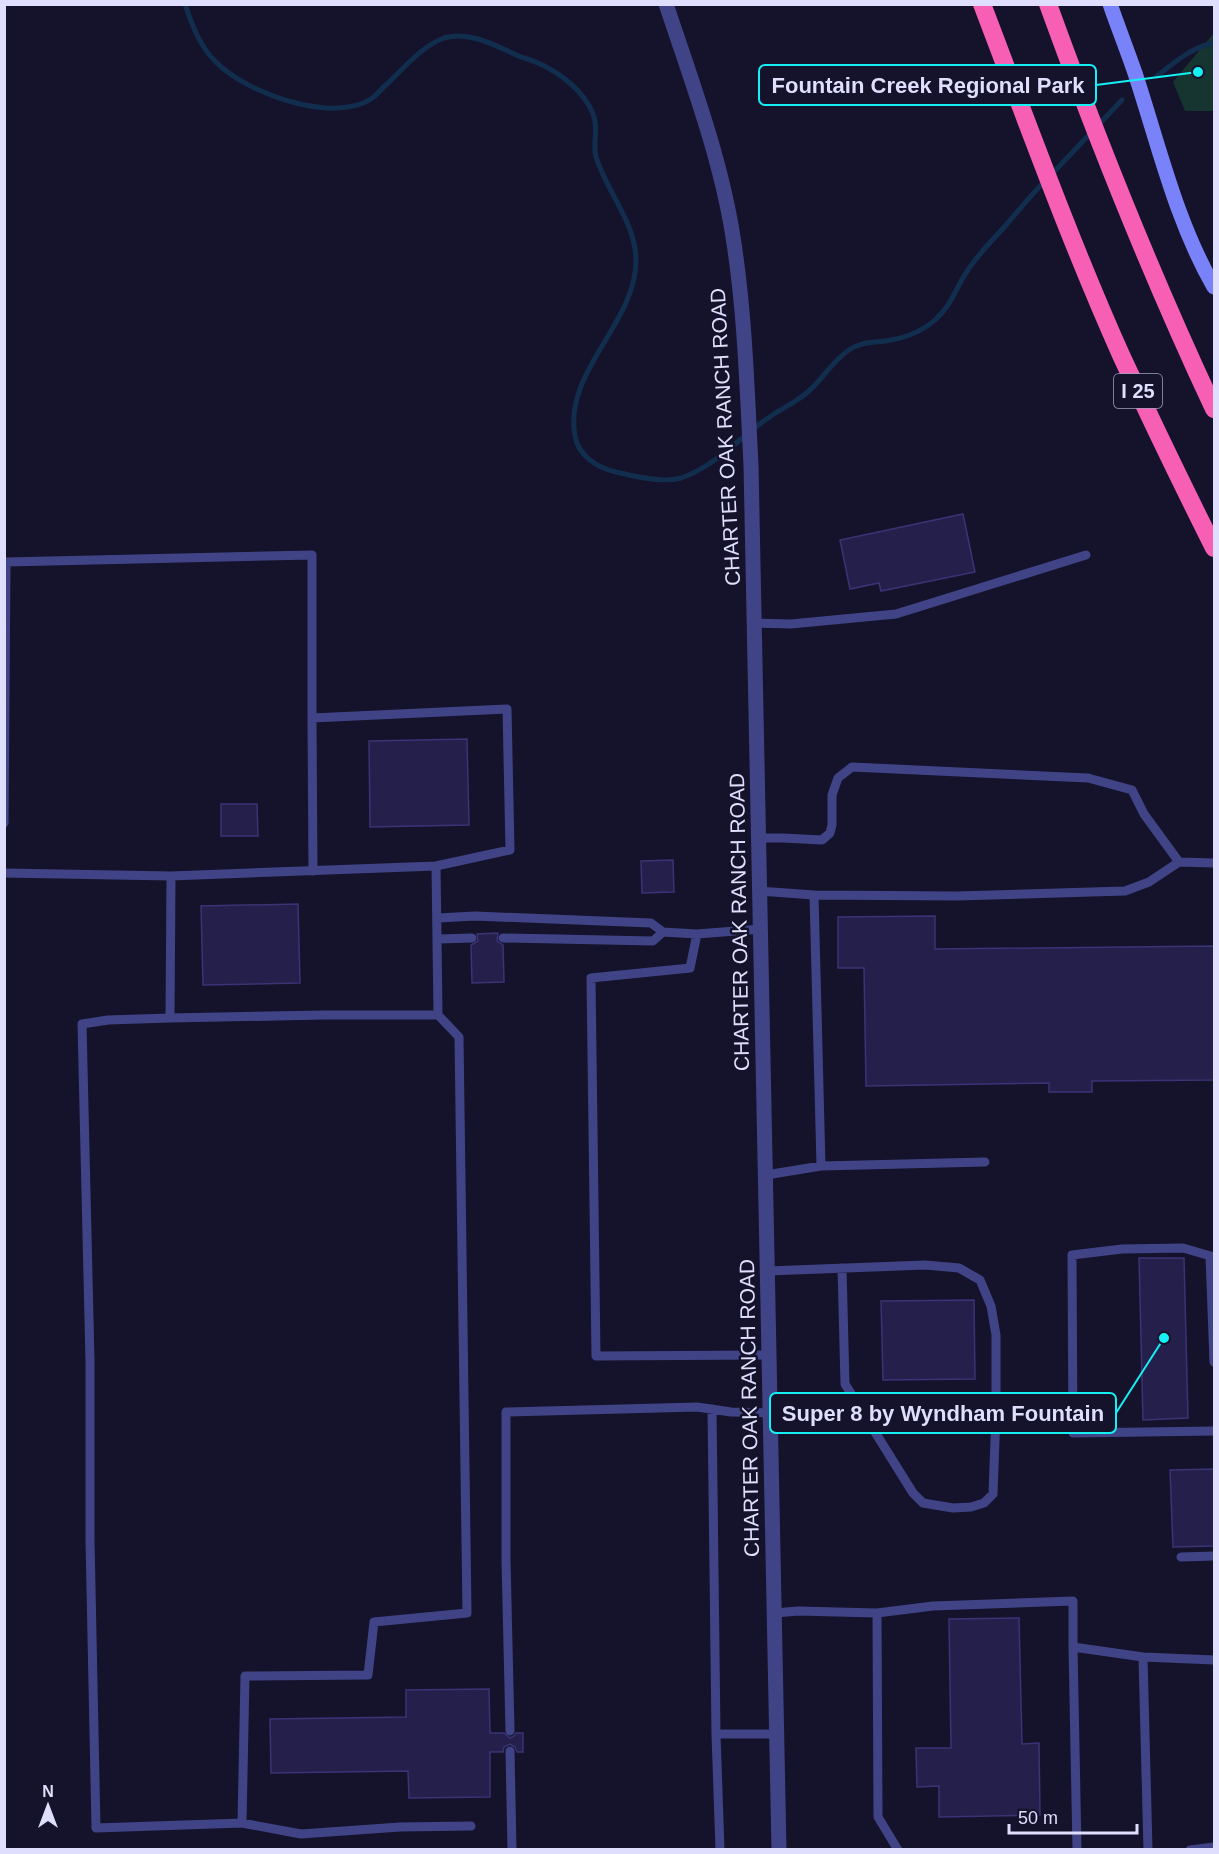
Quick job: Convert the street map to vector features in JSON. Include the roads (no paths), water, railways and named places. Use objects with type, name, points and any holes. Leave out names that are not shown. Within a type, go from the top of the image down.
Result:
[{"type":"highway","name":"I 25","points":[[982,4],[1031,133],[1121,354],[1215,548]]},
{"type":"highway","points":[[1048,4],[1116,182],[1173,321],[1215,409]]},
{"type":"street","name":"CHARTER OAK RANCH ROAD","points":[[666,4],[717,165],[733,235],[741,297],[748,401],[779,1850]]},
{"type":"street","points":[[1110,4],[1135,72],[1184,224],[1199,260],[1215,287]]},
{"type":"lane","points":[[4,823],[6,562],[312,555],[313,871]]},
{"type":"lane","points":[[754,623],[791,624],[896,614],[1086,555]]},
{"type":"lane","points":[[4,873],[171,876],[436,866],[510,850],[507,709],[312,718]]},
{"type":"lane","points":[[759,838],[822,840],[830,833],[832,825],[832,795],[837,778],[852,767],[1088,778],[1132,790],[1144,814],[1179,862]]},
{"type":"lane","points":[[760,891],[814,895],[957,896],[1125,891],[1149,882],[1179,862],[1215,863]]},
{"type":"lane","points":[[242,1823],[245,1676],[368,1675],[374,1622],[466,1613],[459,1037],[438,1015],[436,866]]},
{"type":"lane","points":[[170,1018],[171,876]]},
{"type":"lane","points":[[814,895],[821,1166]]},
{"type":"lane","points":[[438,918],[476,916],[651,923],[663,932],[697,934],[761,929]]},
{"type":"lane","points":[[503,938],[653,941],[663,932]]},
{"type":"lane","points":[[697,934],[690,968],[591,978],[596,1356],[769,1355]]},
{"type":"lane","points":[[438,939],[472,938]]},
{"type":"lane","points":[[438,1015],[170,1018],[108,1020],[82,1024],[90,1361],[90,1540],[96,1828],[242,1823],[301,1834],[400,1827],[471,1826]]},
{"type":"lane","points":[[766,1175],[821,1166],[985,1162]]},
{"type":"lane","points":[[1215,1362],[1212,1257],[1183,1248],[1122,1249],[1072,1255],[1073,1433],[1215,1431]]},
{"type":"lane","points":[[768,1271],[842,1268],[925,1265],[959,1268],[980,1280],[991,1306],[996,1335],[993,1494],[984,1503],[971,1507],[953,1508],[923,1503],[913,1493],[845,1384],[842,1268]]},
{"type":"lane","points":[[510,1731],[506,1560],[506,1412],[697,1407],[771,1413]]},
{"type":"lane","points":[[712,1409],[716,1734],[720,1850]]},
{"type":"lane","points":[[1181,1557],[1215,1556]]},
{"type":"lane","points":[[774,1613],[798,1611],[877,1613],[933,1606],[1073,1601],[1077,1850]]},
{"type":"lane","points":[[877,1613],[878,1817],[898,1850]]},
{"type":"lane","points":[[1073,1647],[1143,1657],[1215,1660]]},
{"type":"lane","points":[[1143,1657],[1148,1850]]},
{"type":"lane","points":[[716,1734],[777,1734]]},
{"type":"lane","points":[[510,1751],[512,1850]]},
{"type":"lane","points":[[1190,1850],[1215,1847]]},
{"type":"waterway","points":[[185,4],[201,43],[216,62],[247,84],[290,102],[335,108],[354,106],[371,99],[428,46],[454,36],[484,41],[538,63],[563,77],[577,90],[593,113],[596,157],[631,232],[636,259],[633,282],[625,305],[589,368],[580,390],[574,412],[575,436],[580,449],[589,460],[609,470],[631,475],[666,480],[694,473],[771,416],[803,396],[849,350],[864,344],[903,337],[926,327],[946,307],[977,258],[1045,181]]},
{"type":"waterway","points":[[1157,76],[1177,60],[1214,43]]},
{"type":"waterway","points":[[1051,175],[1122,100]]},
{"type":"place","name":"Fountain Creek Regional Park","points":[[1198,72]]},
{"type":"place","name":"Super 8 by Wyndham Fountain","points":[[1164,1338]]}]
